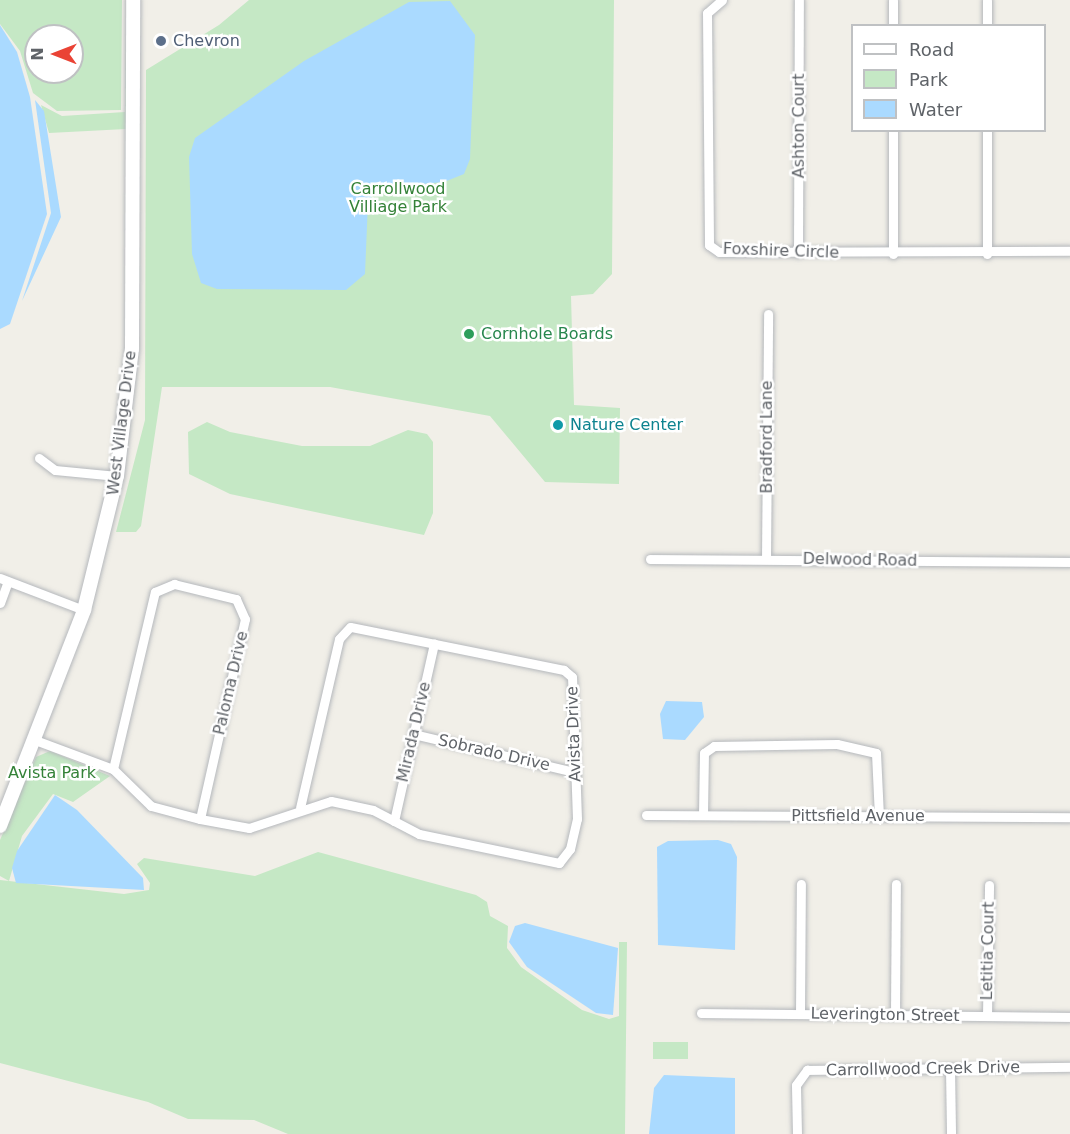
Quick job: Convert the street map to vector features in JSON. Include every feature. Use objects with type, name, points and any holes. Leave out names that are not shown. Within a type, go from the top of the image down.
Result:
[{"type":"street","name":"West Village Drive","points":[[0,826],[84,610],[117,476],[132,349],[133,0]]},
{"type":"street","name":"Foxshire Circle","points":[[722,0],[707,13],[705,233],[719,252],[987,254],[1070,251]]},
{"type":"street","name":"Ashton Court","points":[[798,253],[799,0]]},
{"type":"street","points":[[893,0],[893,24]]},
{"type":"street","points":[[987,0],[987,24]]},
{"type":"street","points":[[892,254],[893,132]]},
{"type":"street","points":[[987,132],[987,254]]},
{"type":"street","name":"Bradford Lane","points":[[766,560],[768,314]]},
{"type":"street","points":[[39,458],[55,471],[117,476]]},
{"type":"street","name":"Delwood Road","points":[[650,559],[1070,562]]},
{"type":"street","points":[[0,603],[4,580],[84,610]]},
{"type":"street","name":"Paloma Drive","points":[[113,769],[156,592],[174,584],[236,599],[245,618],[200,819]]},
{"type":"street","name":"Avista Drive","points":[[35,740],[113,769],[151,807],[200,819],[249,828],[300,808],[331,801],[394,820],[419,834],[559,863],[570,849],[577,819],[572,677],[564,670],[359,627],[339,639],[300,808]]},
{"type":"street","name":"Mirada Drive","points":[[394,820],[434,643]]},
{"type":"street","name":"Sobrado Drive","points":[[413,734],[574,772]]},
{"type":"street","points":[[703,815],[704,753],[714,746],[837,744],[876,753],[879,816]]},
{"type":"street","name":"Pittsfield Avenue","points":[[646,815],[1070,817]]},
{"type":"street","points":[[800,1014],[801,884]]},
{"type":"street","points":[[895,1016],[896,884]]},
{"type":"street","name":"Letitia Court","points":[[987,1016],[989,885]]},
{"type":"street","name":"Leverington Street","points":[[701,1013],[1070,1017]]},
{"type":"street","name":"Carrollwood Creek Drive","points":[[797,1134],[796,1085],[807,1070],[1070,1066]]},
{"type":"street","points":[[950,1068],[951,1134]]},
{"type":"green space","points":[[0,0],[122,0],[121,110],[57,111],[33,93],[30,84],[84,84],[84,24],[24,24],[24,64],[20,51],[0,24]]},
{"type":"green space","name":"Carrollwood Villiage Park","points":[[249,0],[614,0],[612,274],[593,294],[571,296],[574,405],[620,408],[619,484],[545,482],[490,416],[330,387],[162,387],[141,526],[136,532],[116,532],[145,420],[146,70],[219,25]]},
{"type":"green space","points":[[126,31],[126,129],[49,133],[41,105],[62,116],[125,112]]},
{"type":"green space","points":[[207,422],[230,432],[302,446],[370,446],[408,430],[427,434],[433,442],[433,513],[424,535],[230,494],[189,474],[188,432]]},
{"type":"green space","name":"Avista Park","points":[[50,751],[110,776],[73,802],[53,794],[22,836],[9,881],[0,876],[0,840],[36,757]]},
{"type":"green space","points":[[318,852],[476,895],[487,902],[490,916],[508,926],[507,948],[521,967],[582,1010],[609,1019],[619,1016],[619,942],[627,942],[625,1134],[288,1134],[254,1120],[188,1119],[148,1102],[0,1063],[0,880],[124,894],[149,890],[150,883],[137,864],[144,858],[255,876]]},
{"type":"green space","points":[[653,1042],[688,1042],[688,1059],[653,1059]]},
{"type":"water","points":[[450,1],[475,35],[470,159],[464,174],[444,182],[377,188],[368,202],[365,274],[346,290],[217,289],[201,283],[192,254],[189,157],[195,138],[304,61],[409,2]]},
{"type":"water","points":[[0,25],[17,52],[24,84],[26,84],[30,97],[47,214],[10,324],[0,329]]},
{"type":"water","points":[[35,100],[44,111],[61,217],[22,301],[51,213]]},
{"type":"water","points":[[666,701],[702,702],[704,717],[685,740],[663,739],[660,714]]},
{"type":"water","points":[[55,795],[77,810],[143,878],[144,890],[16,883],[12,868],[17,851]]},
{"type":"water","points":[[718,840],[731,844],[737,857],[735,950],[658,945],[657,847],[668,841]]},
{"type":"water","points":[[525,923],[618,948],[613,1015],[596,1013],[527,967],[509,942],[515,926]]},
{"type":"water","points":[[664,1075],[735,1078],[735,1134],[649,1134],[654,1088]]},
{"type":"place","name":"Chevron","points":[[161,41]]},
{"type":"place","name":"Cornhole Boards","points":[[469,334]]},
{"type":"place","name":"Nature Center","points":[[558,425]]}]
